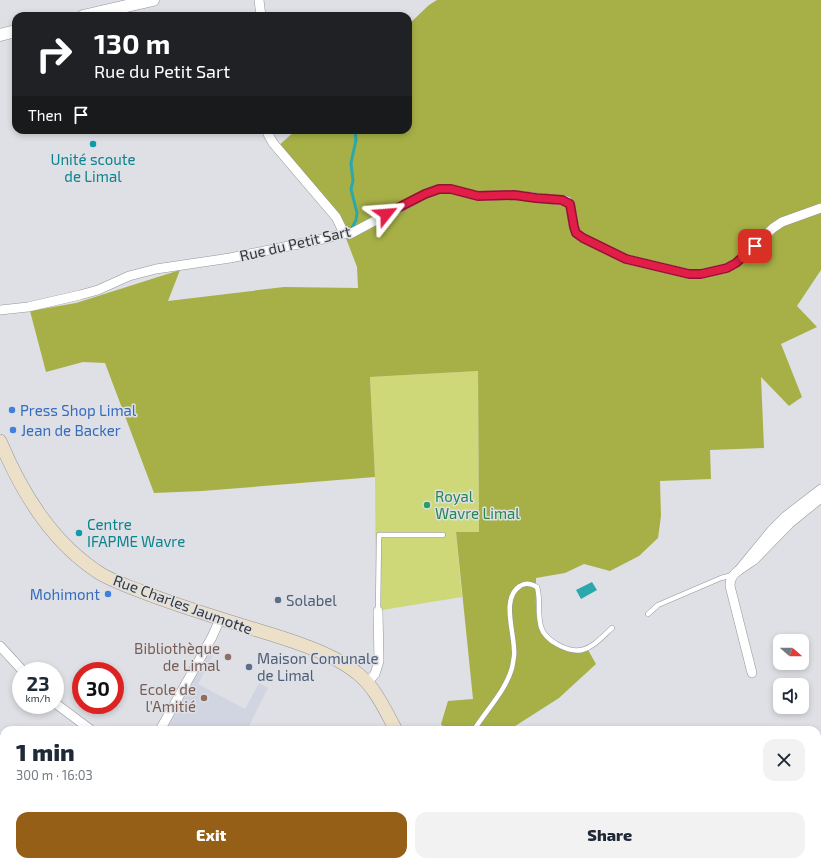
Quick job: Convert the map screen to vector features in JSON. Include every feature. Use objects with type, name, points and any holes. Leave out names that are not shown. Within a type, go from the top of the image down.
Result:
[{"type":"main road","name":"Rue Charles Jaumotte","points":[[0,441],[9,462],[30,500],[56,537],[68,544],[85,563],[102,574],[160,599],[288,640],[342,662],[357,673],[367,683],[391,726]]},
{"type":"street","points":[[100,12],[153,0]]},
{"type":"street","points":[[259,0],[260,12]]},
{"type":"street","points":[[0,35],[12,32]]},
{"type":"street","points":[[268,134],[273,143],[336,216],[344,234]]},
{"type":"street","name":"Rue du Petit Sart","points":[[0,310],[28,307],[80,296],[98,290],[129,276],[156,268],[245,255],[350,234],[425,194],[439,189],[451,189],[478,196],[514,195],[562,200],[570,204],[576,233],[583,238],[626,259],[689,274],[701,274],[727,268],[736,263],[773,228],[782,222],[821,208]]},
{"type":"street","points":[[752,673],[730,581],[771,531],[786,516],[821,489]]},
{"type":"street","points":[[736,573],[754,560],[790,523],[821,498]]},
{"type":"street","points":[[367,683],[375,674],[379,661],[378,611]]},
{"type":"street","points":[[162,726],[212,637],[220,619]]},
{"type":"street","points":[[0,646],[14,662]]},
{"type":"street","points":[[64,710],[86,726]]},
{"type":"lane","points":[[378,611],[379,535],[443,534]]},
{"type":"lane","points":[[648,614],[658,605],[736,573]]},
{"type":"lane","points":[[477,726],[504,688],[512,667],[514,650],[509,609],[515,589],[522,584],[532,584],[537,587],[539,594],[538,612],[541,629],[550,641],[565,648],[582,650],[597,643],[612,628]]},
{"type":"shaded area","name":"Ecole de l'Amitié","points":[[209,651],[214,653],[198,684],[245,709],[259,683],[268,688],[249,726],[169,726]]},
{"type":"green space","points":[[437,0],[821,0],[821,270],[797,306],[817,327],[781,344],[802,397],[789,406],[761,377],[764,448],[710,450],[711,479],[660,481],[661,516],[658,538],[639,556],[610,571],[584,564],[565,573],[536,578],[536,608],[540,631],[546,639],[555,645],[569,648],[587,648],[596,664],[559,698],[515,726],[442,726],[441,724],[448,701],[473,699],[456,532],[479,532],[478,371],[370,377],[375,477],[202,491],[154,493],[105,363],[83,362],[46,372],[30,311],[76,303],[180,270],[168,301],[284,287],[358,288],[357,267],[344,233],[276,148],[292,134],[412,134],[412,21],[429,5]]},
{"type":"green space","name":"Royal Wavre Limal","points":[[478,371],[479,533],[456,533],[462,597],[376,611],[375,477],[370,377]]},
{"type":"water","points":[[592,582],[597,590],[581,599],[576,590]]},
{"type":"waterway","points":[[351,230],[356,220],[357,213],[351,189],[353,181],[351,163],[356,140],[355,134]]},
{"type":"place","name":"Unité scoute de Limal","points":[[93,144]]},
{"type":"place","name":"Press Shop Limal","points":[[12,410]]},
{"type":"place","name":"Jean de Backer","points":[[13,430]]},
{"type":"place","name":"Royal Wavre Limal","points":[[427,505]]},
{"type":"place","name":"Centre IFAPME Wavre","points":[[79,533]]},
{"type":"place","name":"Mohimont","points":[[108,594]]},
{"type":"place","name":"Solabel","points":[[278,600]]},
{"type":"place","name":"Bibliothèque de Limal","points":[[228,657]]},
{"type":"place","name":"Maison Comunale de Limal","points":[[249,667]]},
{"type":"place","name":"Ecole de l'Amitié","points":[[204,698]]},
{"type":"route","points":[[386,214],[425,194],[439,189],[451,189],[478,196],[514,195],[562,200],[567,201],[570,204],[576,233],[583,238],[626,259],[689,274],[715,272],[727,268],[736,263],[755,246]]}]
